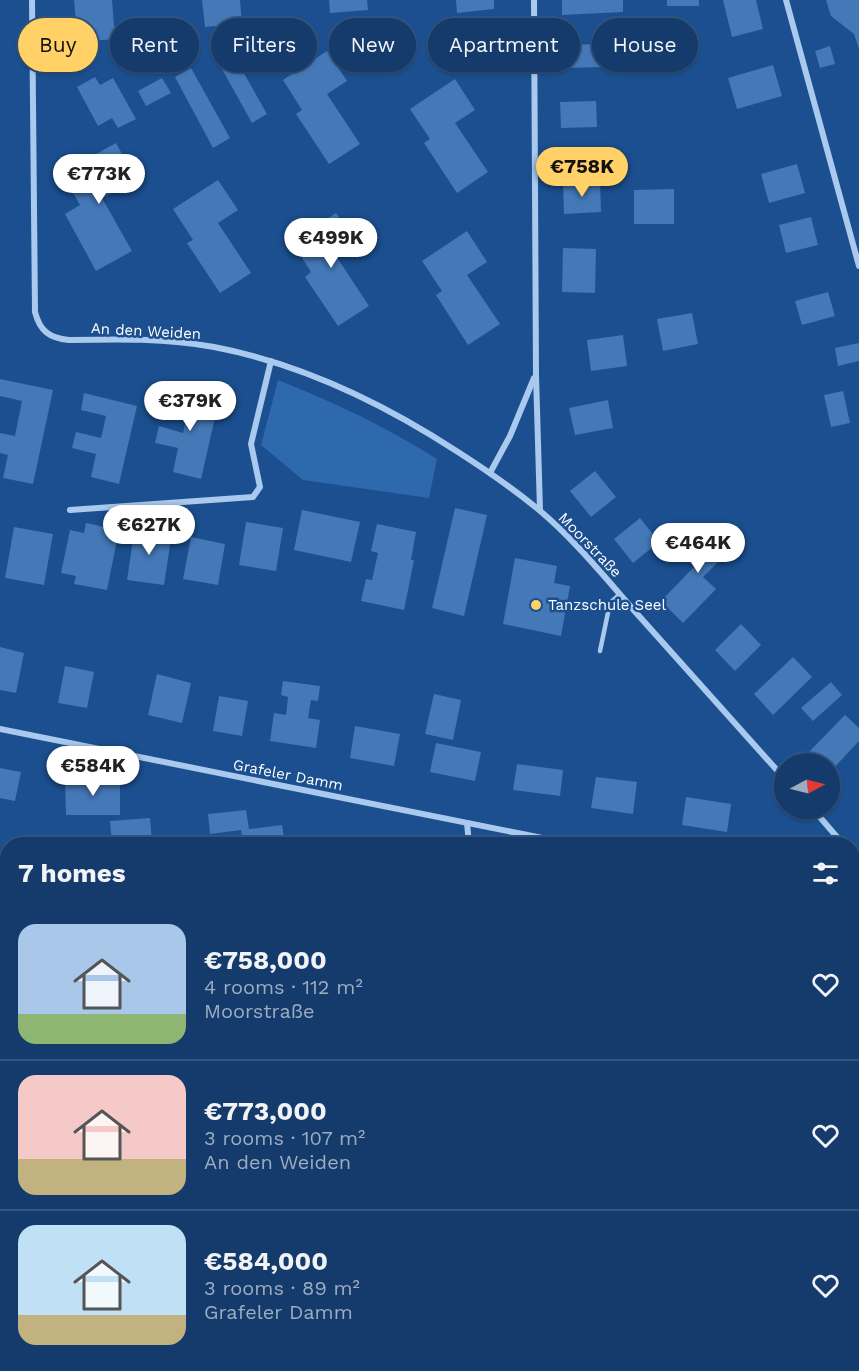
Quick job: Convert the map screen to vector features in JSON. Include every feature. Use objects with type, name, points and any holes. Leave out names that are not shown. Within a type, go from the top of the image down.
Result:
[{"type":"street","name":"An den Weiden","points":[[32,0],[35,300],[38,324],[45,333],[56,339],[155,340],[213,347],[271,361],[321,378],[372,400],[422,428],[490,472],[540,510]]},
{"type":"street","name":"Moorstraße","points":[[534,0],[536,375],[540,510],[620,594],[774,767]]},
{"type":"street","points":[[786,0],[859,266]]},
{"type":"street","points":[[70,510],[253,497],[260,487],[251,444],[271,361]]},
{"type":"street","name":"Moorstraße","points":[[490,472],[510,435],[536,375]]},
{"type":"street","name":"Grafeler Damm","points":[[0,729],[537,837]]},
{"type":"street","points":[[821,819],[837,837]]},
{"type":"street","points":[[467,823],[468,837]]},
{"type":"lane","points":[[600,651],[610,603],[620,594]]},
{"type":"shaded area","points":[[278,380],[359,416],[437,459],[429,498],[303,480],[261,445]]},
{"type":"building","points":[[74,0],[112,0],[113,18],[110,18],[110,39],[98,40],[98,18],[76,18]]},
{"type":"building","points":[[202,0],[240,0],[242,18],[211,18],[211,27],[205,27]]},
{"type":"building","points":[[329,0],[367,0],[368,10],[330,13]]},
{"type":"building","points":[[456,0],[494,0],[494,9],[457,13]]},
{"type":"building","points":[[562,0],[623,0],[623,12],[562,15]]},
{"type":"building","points":[[667,0],[699,0],[699,6],[667,6]]},
{"type":"building","points":[[723,0],[756,0],[763,29],[732,37]]},
{"type":"building","points":[[826,0],[859,0],[859,49],[854,34],[831,16]]},
{"type":"building","points":[[592,44],[592,67],[580,68],[580,45]]},
{"type":"building","points":[[830,46],[835,64],[820,68],[815,51]]},
{"type":"building","points":[[327,51],[329,72],[341,72],[347,81],[327,94],[360,144],[329,164],[296,114],[302,110],[283,80],[295,72],[317,72],[317,58]]},
{"type":"building","points":[[773,65],[782,96],[737,109],[728,78]]},
{"type":"building","points":[[184,72],[193,72],[230,138],[213,148],[175,77]]},
{"type":"building","points":[[224,72],[243,72],[267,114],[252,123]]},
{"type":"building","points":[[95,77],[100,85],[113,78],[136,119],[118,128],[112,118],[98,126],[77,87]]},
{"type":"building","points":[[162,78],[171,93],[146,106],[138,91]]},
{"type":"building","points":[[455,79],[475,110],[455,123],[488,172],[457,193],[424,143],[430,139],[410,109]]},
{"type":"building","points":[[596,101],[597,127],[561,128],[560,102]]},
{"type":"building","points":[[116,143],[136,180],[102,198],[132,251],[96,271],[65,214],[80,205],[62,173]]},
{"type":"building","points":[[797,164],[805,193],[769,203],[761,174]]},
{"type":"building","points":[[218,180],[238,210],[218,223],[251,273],[220,293],[187,243],[193,240],[173,209]]},
{"type":"building","points":[[600,182],[601,212],[564,214],[563,183]]},
{"type":"building","points":[[674,189],[674,224],[634,224],[634,190]]},
{"type":"building","points":[[336,213],[356,243],[336,256],[369,306],[338,326],[305,277],[311,272],[292,242]]},
{"type":"building","points":[[811,217],[818,245],[786,253],[779,225]]},
{"type":"building","points":[[467,231],[487,262],[467,275],[500,324],[468,345],[436,295],[442,291],[422,261]]},
{"type":"building","points":[[563,248],[596,249],[595,293],[562,292]]},
{"type":"building","points":[[828,292],[835,316],[802,325],[795,301]]},
{"type":"building","points":[[692,313],[698,344],[663,351],[657,319]]},
{"type":"building","points":[[623,335],[627,366],[591,371],[587,340]]},
{"type":"building","points":[[859,343],[859,361],[838,366],[835,348]]},
{"type":"building","points":[[0,379],[53,390],[33,484],[3,478],[8,455],[0,453],[0,433],[15,436],[22,401],[0,396]]},
{"type":"building","points":[[167,388],[219,400],[201,479],[173,472],[178,448],[155,443],[159,426],[183,433],[188,410],[163,404]]},
{"type":"building","points":[[843,391],[850,423],[831,427],[824,395]]},
{"type":"building","points":[[84,393],[137,406],[119,484],[91,477],[96,454],[72,448],[76,432],[101,438],[106,416],[81,410]]},
{"type":"building","points":[[608,400],[613,428],[575,435],[569,408]]},
{"type":"building","points":[[595,471],[616,497],[591,517],[570,491]]},
{"type":"building","points":[[455,508],[487,515],[464,616],[432,608]]},
{"type":"building","points":[[302,510],[360,522],[351,562],[294,550]]},
{"type":"building","points":[[640,518],[659,542],[633,563],[614,539]]},
{"type":"building","points":[[246,522],[283,528],[276,571],[239,565]]},
{"type":"building","points":[[86,523],[119,530],[107,590],[74,584],[76,576],[61,573],[70,530],[84,533]]},
{"type":"building","points":[[377,524],[416,532],[411,560],[414,560],[404,610],[361,601],[366,579],[372,580],[378,553],[371,551]]},
{"type":"building","points":[[714,524],[735,545],[703,577],[716,589],[683,623],[661,601],[694,567],[682,555]]},
{"type":"building","points":[[135,526],[172,532],[164,585],[127,580]]},
{"type":"building","points":[[14,527],[53,534],[44,585],[5,578]]},
{"type":"building","points":[[191,537],[225,544],[218,585],[183,579]]},
{"type":"building","name":"Tanzschule Seel","points":[[515,558],[557,566],[554,583],[570,586],[561,636],[503,624]]},
{"type":"building","points":[[741,624],[761,645],[735,671],[715,650]]},
{"type":"building","points":[[0,647],[24,653],[16,693],[0,690]]},
{"type":"building","points":[[793,657],[812,677],[773,715],[754,694]]},
{"type":"building","points":[[65,666],[94,672],[87,708],[58,703]]},
{"type":"building","points":[[157,674],[191,683],[182,723],[148,715]]},
{"type":"building","points":[[283,681],[320,686],[318,701],[311,700],[308,718],[320,720],[316,748],[270,741],[274,713],[286,715],[288,697],[281,695]]},
{"type":"building","points":[[831,682],[842,695],[813,721],[801,708]]},
{"type":"building","points":[[434,694],[461,700],[453,740],[425,734]]},
{"type":"building","points":[[219,696],[248,701],[242,736],[213,731]]},
{"type":"building","points":[[845,715],[859,728],[859,741],[840,761],[840,753],[808,753]]},
{"type":"building","points":[[355,726],[400,734],[394,766],[350,758]]},
{"type":"building","points":[[436,743],[481,752],[475,781],[430,772]]},
{"type":"building","points":[[517,764],[563,770],[560,796],[513,790]]},
{"type":"building","points":[[0,768],[21,772],[15,801],[0,798]]},
{"type":"building","points":[[596,777],[637,782],[633,814],[591,808]]},
{"type":"building","points":[[120,779],[120,815],[66,815],[65,780]]},
{"type":"building","points":[[686,797],[731,804],[727,832],[682,825]]},
{"type":"building","points":[[246,810],[249,829],[282,825],[284,837],[242,837],[241,830],[210,834],[208,814]]},
{"type":"building","points":[[150,818],[152,837],[111,837],[110,821]]},
{"type":"building","points":[[395,835],[395,837],[362,837]]},
{"type":"place","name":"Tanzschule Seel","points":[[536,605]]}]
